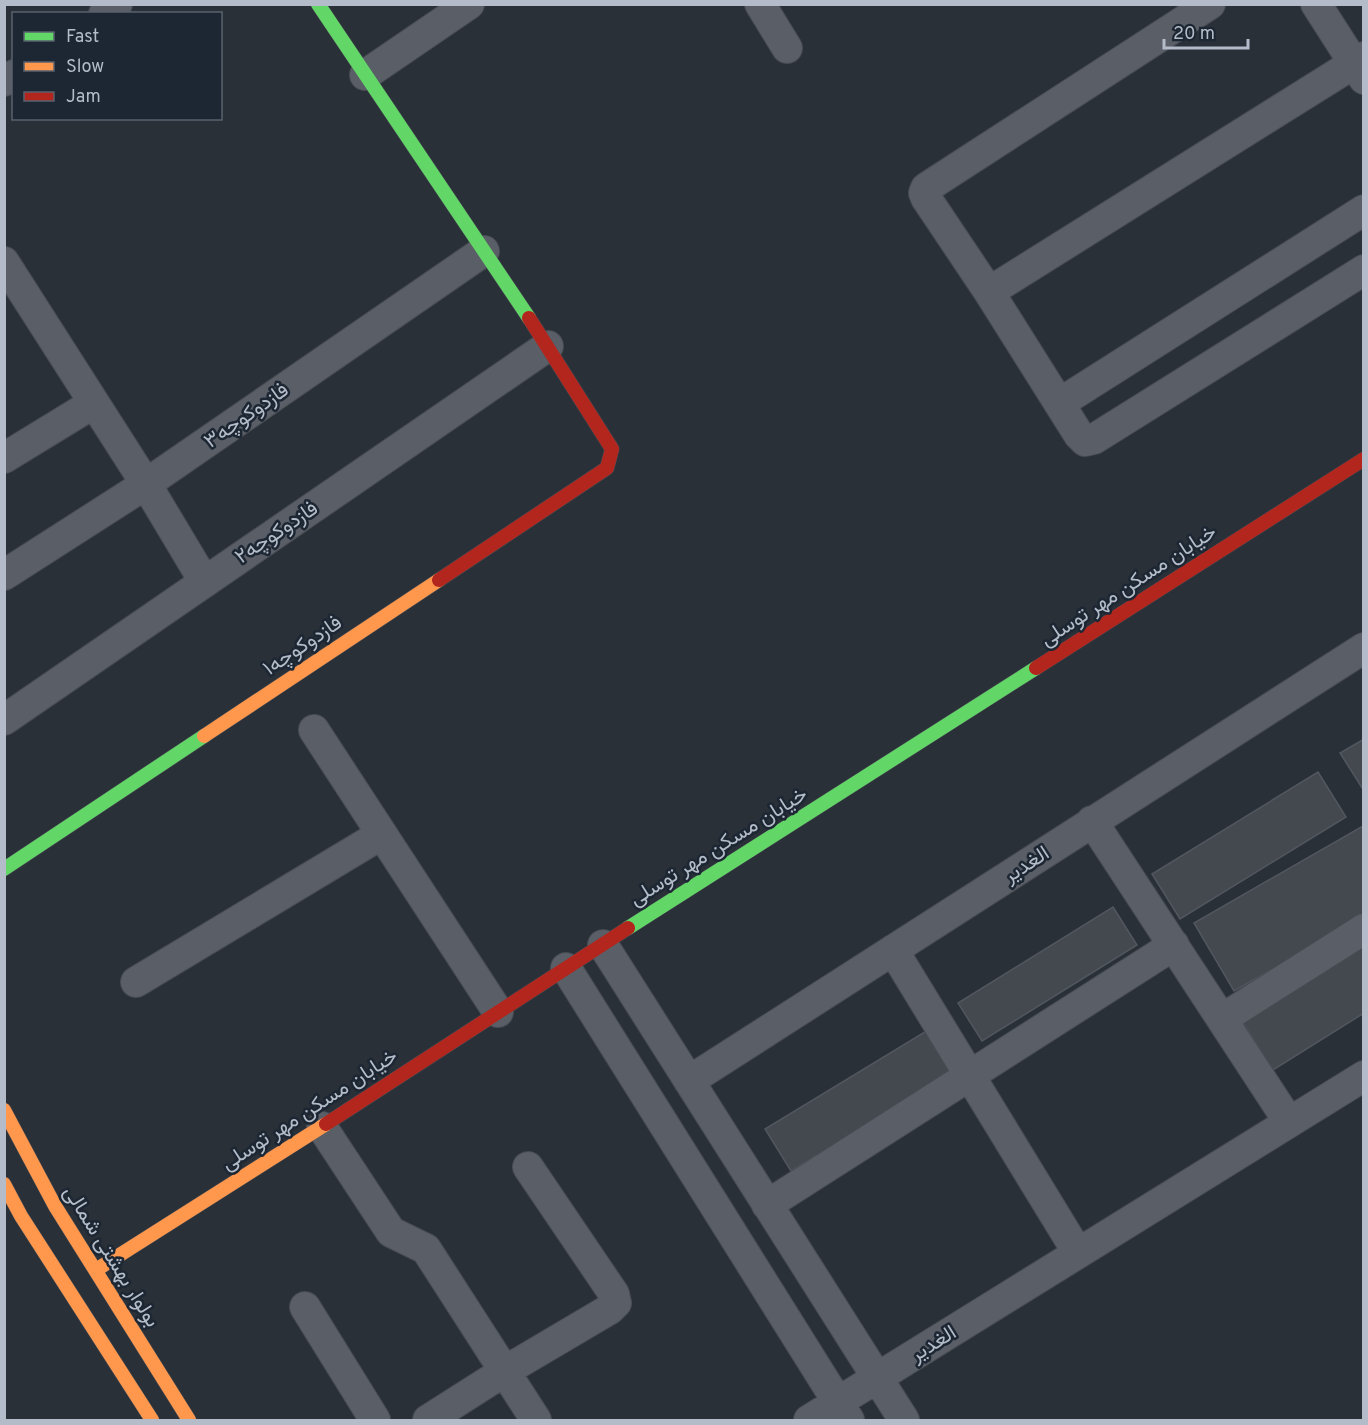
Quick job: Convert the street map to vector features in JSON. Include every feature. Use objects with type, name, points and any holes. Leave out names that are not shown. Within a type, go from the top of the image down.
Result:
[{"type":"street","points":[[318,4],[548,346]]},
{"type":"street","points":[[365,75],[469,4]]},
{"type":"street","points":[[760,4],[788,48]]},
{"type":"street","points":[[1210,4],[926,188],[924,193],[926,198],[1085,441],[1094,439],[1364,270]]},
{"type":"street","points":[[989,292],[1360,66],[1316,4]]},
{"type":"street","points":[[1060,403],[1364,210]]},
{"type":"street","name":"فازدوکوچه۳","points":[[4,575],[146,484],[484,251]]},
{"type":"street","points":[[4,262],[16,304],[94,403],[204,581]]},
{"type":"street","name":"فازدوکوچه۱","points":[[4,869],[607,468],[612,449],[548,346]]},
{"type":"street","name":"فازدوکوچه۲","points":[[4,720],[548,346]]},
{"type":"street","points":[[4,458],[94,403]]},
{"type":"street","name":"خیابان مسکن مهر توسلی","points":[[96,1270],[1364,459]]},
{"type":"street","name":"الغدیر","points":[[689,1081],[1364,648]]},
{"type":"street","points":[[314,730],[498,1012]]},
{"type":"street","points":[[1092,821],[1289,1122]]},
{"type":"street","points":[[136,982],[382,834]]},
{"type":"street","points":[[1222,1019],[1364,929]]},
{"type":"street","points":[[603,945],[904,1420]]},
{"type":"street","points":[[767,1205],[1174,945]]},
{"type":"street","points":[[893,950],[1078,1253]]},
{"type":"street","points":[[566,968],[843,1412]]},
{"type":"street","name":"الغدیر","points":[[809,1420],[843,1412],[876,1378],[1364,1076]]},
{"type":"street","name":"بولوار بهشتی شمالی","points":[[4,1110],[55,1206],[189,1420]]},
{"type":"street","points":[[322,1127],[391,1232],[426,1250],[536,1420]]},
{"type":"street","points":[[428,1420],[616,1304],[614,1294],[528,1167]]},
{"type":"street","points":[[4,1184],[21,1216],[152,1420]]},
{"type":"street","points":[[305,1307],[375,1420]]},
{"type":"building","points":[[1364,739],[1364,791],[1340,753]]},
{"type":"building","points":[[1318,772],[1346,817],[1180,919],[1152,874]]},
{"type":"building","points":[[1363,826],[1364,917],[1234,991],[1194,923]]},
{"type":"building","points":[[1113,907],[1137,945],[982,1041],[958,1003]]},
{"type":"building","points":[[1364,944],[1364,1013],[1273,1070],[1241,1020]]},
{"type":"building","points":[[928,1030],[953,1072],[791,1171],[765,1129]]},
{"type":"traffic: fast","points":[[318,4],[529,318]]},
{"type":"traffic: fast","points":[[628,928],[1036,668]]},
{"type":"traffic: fast","points":[[4,869],[204,736]]},
{"type":"traffic: slow","points":[[204,736],[439,580]]},
{"type":"traffic: slow","points":[[4,1110],[55,1206],[189,1420]]},
{"type":"traffic: slow","points":[[96,1270],[326,1124]]},
{"type":"traffic: slow","points":[[4,1184],[21,1216],[152,1420]]},
{"type":"traffic: jam","points":[[439,580],[607,468],[612,449],[529,318]]},
{"type":"traffic: jam","points":[[1036,668],[1364,459]]},
{"type":"traffic: jam","points":[[326,1124],[628,928]]}]
